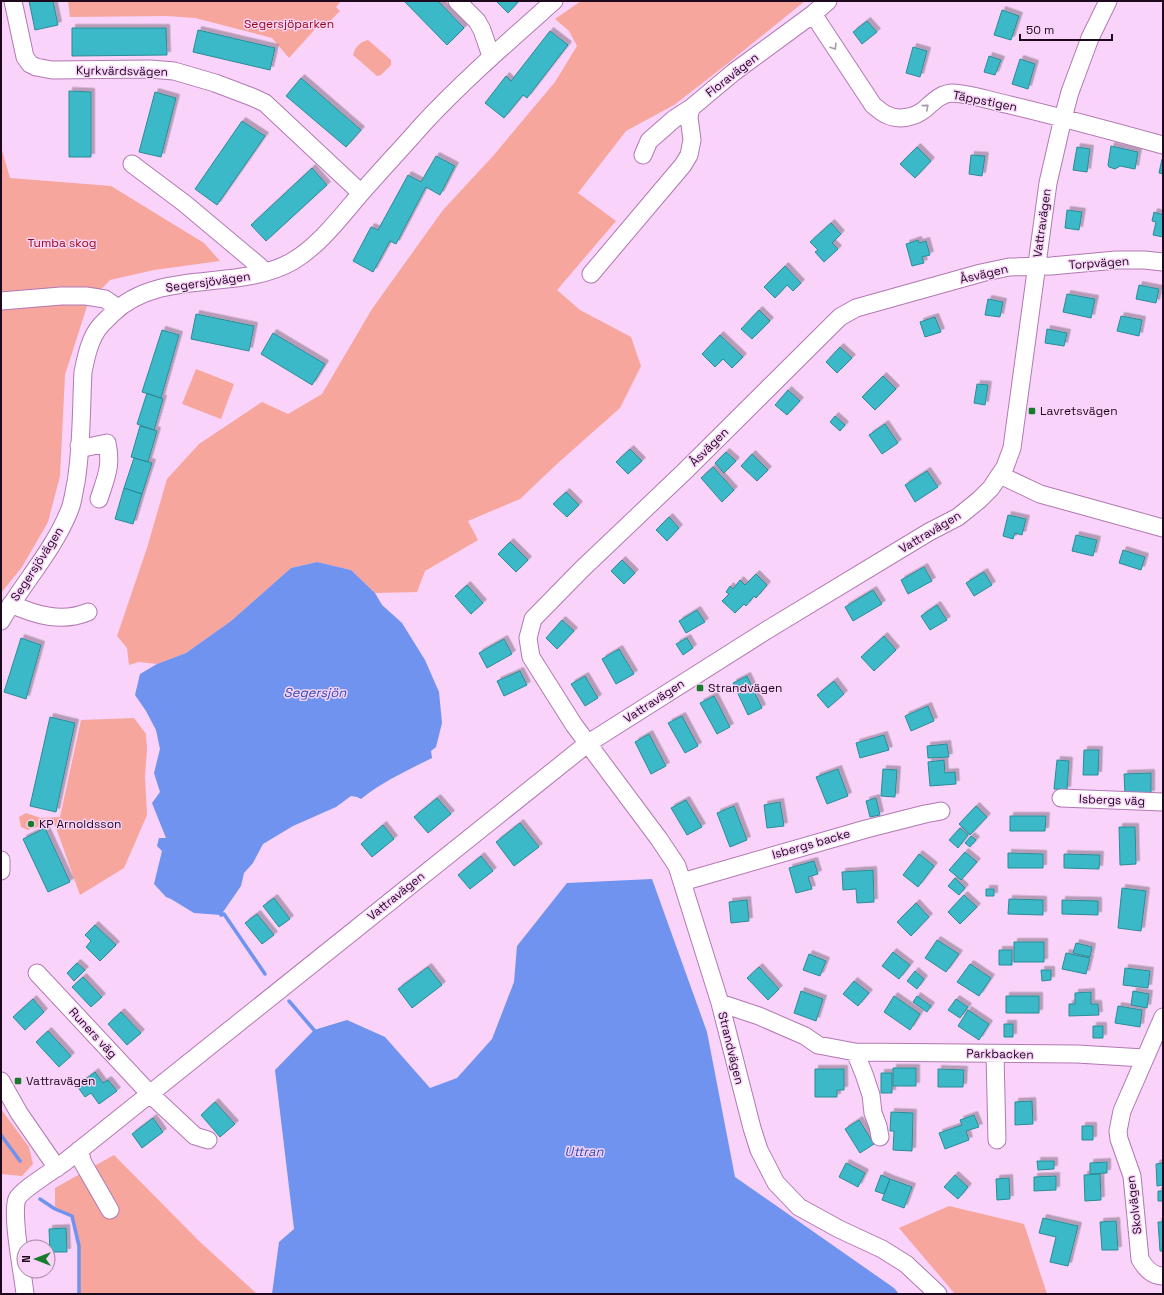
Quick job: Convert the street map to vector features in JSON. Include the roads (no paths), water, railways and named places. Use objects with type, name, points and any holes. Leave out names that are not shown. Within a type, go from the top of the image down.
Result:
[{"type":"street","name":"Kyrkvärdsvägen","points":[[13,1],[25,57],[30,64],[36,67],[52,70],[150,69],[174,72],[215,83],[234,90],[265,103],[361,193]]},
{"type":"street","points":[[457,1],[477,21],[482,30],[491,56]]},
{"type":"street","name":"Segersjövägen","points":[[1,621],[51,546],[71,507],[78,468],[83,372],[85,360],[99,326],[118,308],[148,291],[250,276],[281,267],[308,250],[345,213],[361,193],[465,80],[554,1]]},
{"type":"street","name":"Floravägen","points":[[643,155],[649,141],[674,120],[692,108],[734,72],[813,14],[828,1]]},
{"type":"street","name":"Vattravägen","points":[[25,1294],[15,1214],[18,1199],[24,1192],[57,1168],[86,1156],[149,1093],[587,744],[767,630],[958,516],[979,500],[991,488],[1005,467],[1012,448],[1048,183],[1063,118],[1070,92],[1090,38],[1108,1]]},
{"type":"street","name":"Täppstigen","points":[[813,14],[873,105],[884,114],[895,118],[904,118],[917,114],[933,101],[947,94],[964,94],[1063,118],[1163,145]]},
{"type":"street","points":[[591,274],[690,155],[692,140],[690,118],[692,108]]},
{"type":"street","points":[[132,164],[207,221],[265,272]]},
{"type":"street","name":"Torpvägen","points":[[1036,267],[1116,260],[1163,262]]},
{"type":"street","name":"Åsvägen","points":[[587,744],[531,657],[528,638],[533,620],[582,569],[690,467],[840,317],[856,308],[981,273],[1009,267],[1036,267]]},
{"type":"street","points":[[1,301],[61,296],[86,296],[105,299],[118,308]]},
{"type":"street","points":[[79,446],[88,447],[107,443],[110,457],[107,476],[99,499]]},
{"type":"street","points":[[1000,475],[1040,494],[1163,528]]},
{"type":"street","points":[[11,604],[35,613],[67,618],[88,612]]},
{"type":"street","name":"Strandvägen","points":[[587,744],[659,839],[677,866],[720,1003],[752,1128],[759,1150],[776,1183],[799,1207],[839,1229],[882,1249],[906,1264],[938,1294]]},
{"type":"street","name":"Isbergs väg","points":[[1061,798],[1163,802]]},
{"type":"street","name":"Isbergs backe","points":[[682,882],[872,827],[925,814],[941,812]]},
{"type":"street","points":[[1,860],[1,870]]},
{"type":"street","name":"Runers väg","points":[[36,973],[149,1093],[195,1136],[208,1140]]},
{"type":"street","name":"Parkbacken","points":[[720,1003],[759,1016],[805,1036],[818,1044],[855,1052],[1077,1054],[1144,1058]]},
{"type":"street","name":"Skolvägen","points":[[1160,1276],[1144,1267],[1140,1259],[1132,1176],[1119,1139],[1118,1131],[1122,1111],[1144,1058],[1163,1018]]},
{"type":"street","points":[[855,1052],[864,1074],[880,1137]]},
{"type":"street","points":[[995,1054],[997,1140]]},
{"type":"street","points":[[1,1081],[19,1112],[57,1168]]},
{"type":"street","points":[[86,1156],[110,1210]]},
{"type":"water","name":"Segersjön","points":[[317,562],[351,570],[375,593],[382,605],[402,623],[425,660],[439,692],[442,723],[436,747],[431,751],[432,758],[386,782],[361,799],[351,796],[336,807],[293,826],[263,844],[253,863],[244,873],[241,886],[221,915],[194,913],[166,897],[154,884],[162,851],[157,846],[159,838],[166,838],[152,803],[160,792],[154,773],[160,749],[156,730],[146,711],[135,695],[140,674],[157,664],[186,653],[231,621],[291,568]]},
{"type":"water","name":"Uttran","points":[[652,879],[707,1032],[735,1177],[894,1288],[899,1294],[272,1294],[279,1242],[294,1229],[275,1070],[314,1030],[347,1020],[385,1037],[430,1088],[457,1078],[492,1039],[514,982],[517,946],[567,883]]},
{"type":"waterway","points":[[221,915],[224,914],[265,974]]},
{"type":"waterway","points":[[289,1001],[314,1030]]},
{"type":"waterway","points":[[1,1135],[20,1161]]},
{"type":"waterway","points":[[40,1199],[55,1209],[72,1216],[79,1246],[79,1294]]},
{"type":"place","name":"Lavretsvägen","points":[[1032,411]]},
{"type":"place","name":"Strandvägen","points":[[700,688]]},
{"type":"place","name":"KP Arnoldsson","points":[[31,824]]},
{"type":"place","name":"Vattravägen","points":[[18,1081]]},
{"type":"park label","name":"Segersjöparken","points":[[289,24]]},
{"type":"park label","name":"Tumba skog","points":[[62,243]]}]
